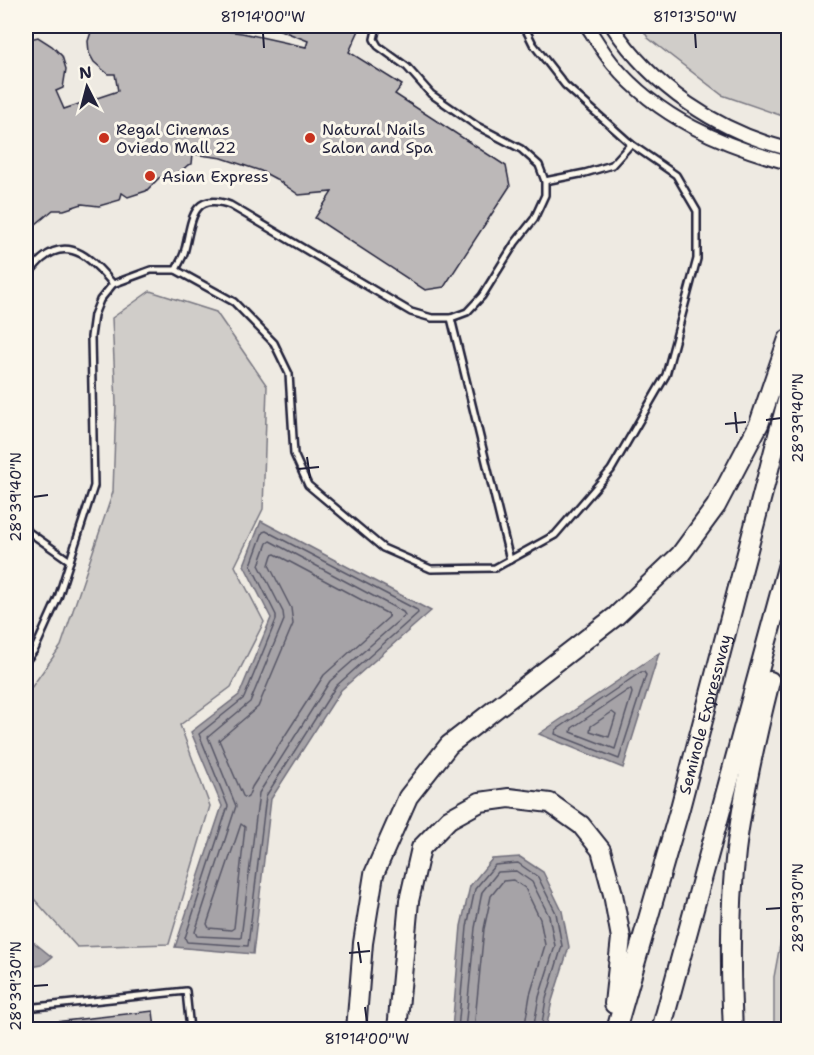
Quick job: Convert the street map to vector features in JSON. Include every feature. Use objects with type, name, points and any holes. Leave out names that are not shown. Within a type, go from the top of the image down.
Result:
[{"type":"highway","points":[[356,1029],[363,943],[374,874],[408,797],[449,745],[616,616],[680,555],[716,506],[759,424],[789,339]]},
{"type":"highway","name":"Seminole Expressway","points":[[616,1029],[680,808],[789,397]]},
{"type":"highway","points":[[661,1029],[789,564]]},
{"type":"highway","points":[[733,1029],[730,971],[732,894],[736,850],[746,790],[789,608]]},
{"type":"highway","points":[[397,1029],[409,901],[421,848],[449,819],[480,802],[509,798],[549,803],[581,825],[601,850],[613,894],[621,938],[616,998],[609,1029]]},
{"type":"street","points":[[587,26],[612,63],[641,93],[681,122],[721,142],[789,163]]},
{"type":"street","points":[[612,26],[620,39],[654,76],[693,108],[726,126],[789,149]]},
{"type":"lane","points":[[176,270],[184,254],[193,213],[207,202],[218,201],[230,205],[411,312],[432,318],[452,318],[467,312],[482,296],[515,243],[534,219],[545,195],[539,165],[521,149],[477,126],[431,94],[407,67],[378,46],[374,39],[377,26]]},
{"type":"lane","points":[[26,661],[35,649],[58,598],[94,486],[91,337],[94,315],[100,300],[113,284],[151,270],[176,270],[234,302],[274,343],[289,374],[294,454],[308,485],[383,548],[431,569],[495,568],[555,536],[611,470],[666,375],[697,258],[697,211],[676,176],[631,144],[565,85],[533,44],[524,26]]},
{"type":"lane","points":[[544,182],[612,165],[631,144]]},
{"type":"lane","points":[[26,277],[41,259],[52,252],[70,249],[81,253],[96,265],[113,284]]},
{"type":"lane","points":[[452,318],[510,560]]},
{"type":"lane","points":[[26,530],[70,561]]},
{"type":"lane","points":[[26,1008],[186,991],[190,1029]]},
{"type":"shaded area","points":[[641,26],[788,26],[788,118],[722,95],[648,38]]},
{"type":"shaded area","points":[[150,291],[216,312],[267,386],[263,509],[235,566],[264,622],[231,687],[180,725],[210,806],[169,944],[77,947],[26,890],[26,695],[61,646],[113,492],[116,403],[112,318]]},
{"type":"shaded area","points":[[788,844],[788,1029],[774,1029],[774,977],[787,907],[786,854]]},
{"type":"water","points":[[261,521],[431,611],[341,690],[271,799],[253,954],[175,947],[222,806],[191,732],[239,695],[271,618],[244,565]]},
{"type":"water","points":[[659,653],[623,768],[539,734]]},
{"type":"water","points":[[520,857],[543,872],[562,911],[569,947],[546,1029],[452,1029],[461,926],[470,886],[492,859]]},
{"type":"water","points":[[26,936],[52,957],[42,965],[26,968]]},
{"type":"building","points":[[93,26],[202,26],[202,28],[242,33],[306,47],[308,41],[270,26],[361,26],[349,52],[402,85],[395,94],[506,166],[510,186],[444,287],[425,290],[315,218],[332,192],[299,195],[261,171],[222,158],[193,154],[192,164],[180,172],[159,178],[146,191],[128,197],[122,193],[120,200],[99,206],[82,204],[64,210],[53,210],[36,224],[26,215],[26,40],[38,37],[62,56],[66,69],[63,88],[56,91],[64,109],[118,91],[115,74],[108,74],[94,62],[89,53],[88,41]]},
{"type":"building","points":[[153,1011],[155,1029],[37,1029],[37,1024]]},
{"type":"place","name":"Regal Cinemas Oviedo Mall 22","points":[[104,138]]},
{"type":"place","name":"Natural Nails Salon and Spa","points":[[310,138]]},
{"type":"place","name":"Asian Express","points":[[150,176]]}]
